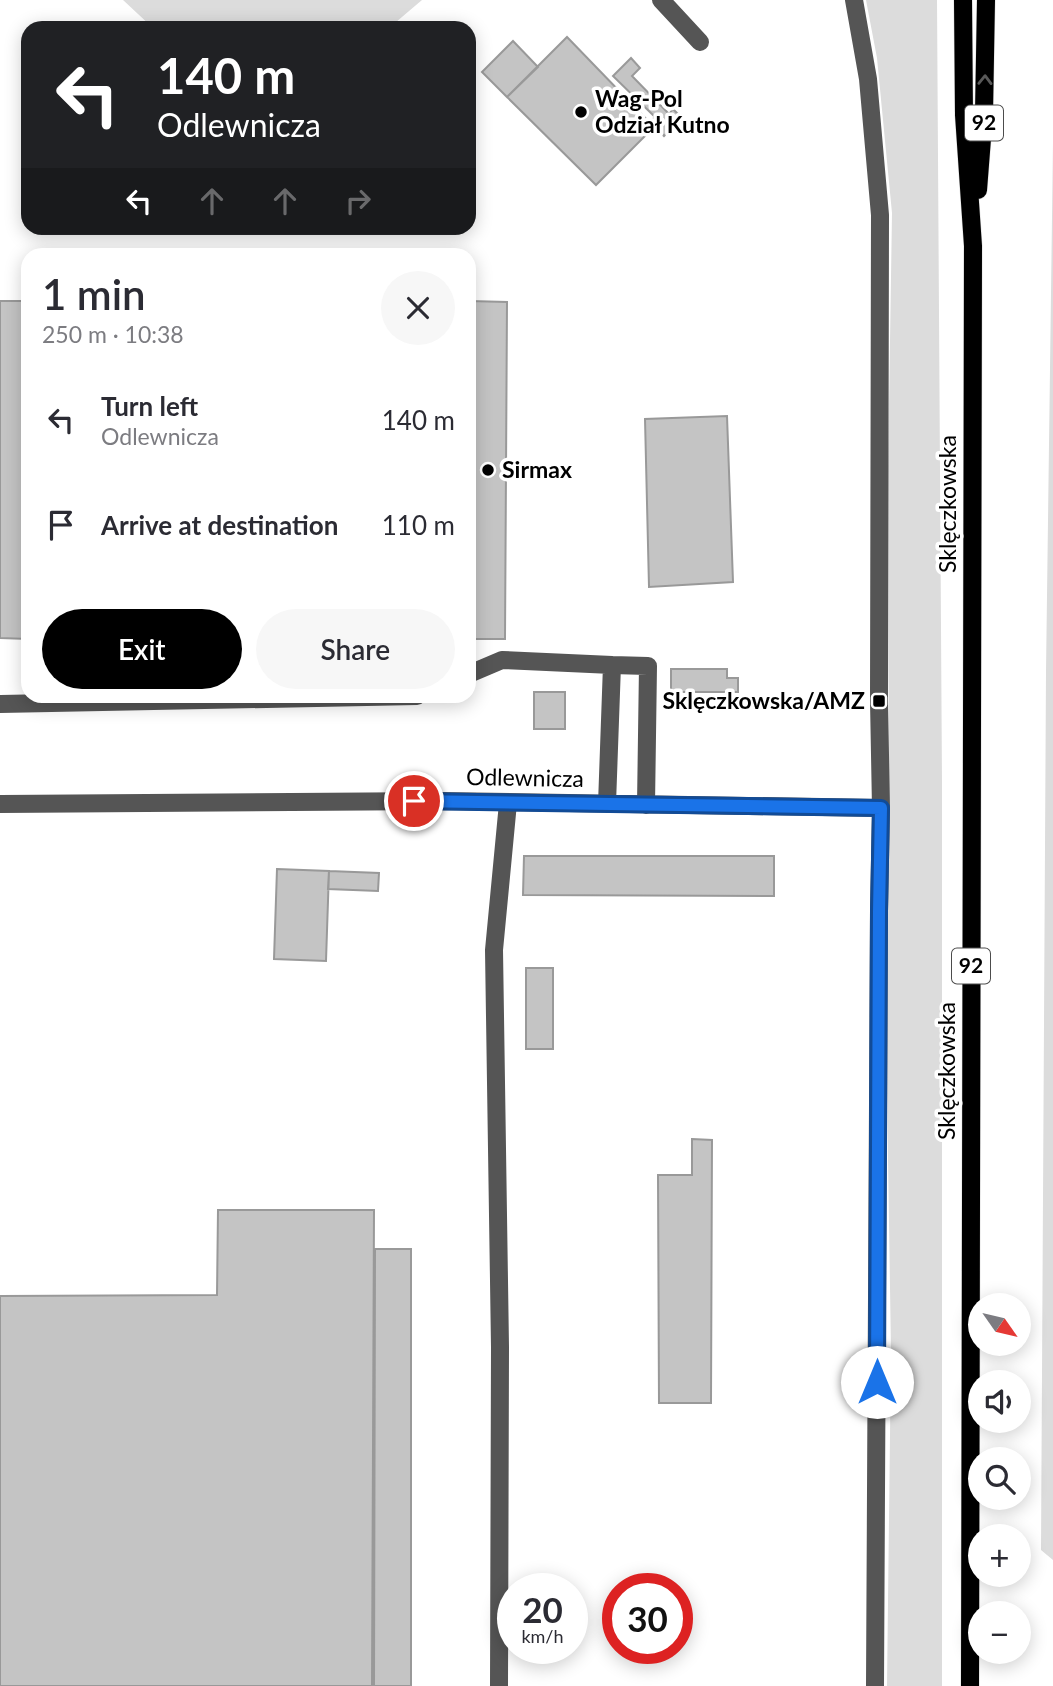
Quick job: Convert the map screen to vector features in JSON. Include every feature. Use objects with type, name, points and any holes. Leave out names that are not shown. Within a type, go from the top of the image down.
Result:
[{"type":"main road","name":"Sklęczkowska","points":[[963,0],[964,115],[973,246],[970,1686]]},
{"type":"main road","name":"Sklęczkowska","points":[[973,246],[984,113],[986,0]]},
{"type":"street","points":[[661,0],[700,42]]},
{"type":"street","points":[[854,0],[868,79],[880,215],[881,808],[878,925],[876,1686]]},
{"type":"street","points":[[476,671],[502,660],[648,666],[646,805]]},
{"type":"street","points":[[607,804],[612,665]]},
{"type":"street","points":[[0,704],[52,703]]},
{"type":"street","name":"Odlewnicza","points":[[0,804],[441,801],[881,808]]},
{"type":"street","points":[[499,1686],[500,1347],[494,950],[508,803]]},
{"type":"shaded area","points":[[123,0],[422,0],[397,21],[146,21]]},
{"type":"shaded area","points":[[866,0],[937,0],[942,783],[942,1686],[887,1686],[891,1352],[886,1030],[889,832],[888,469],[892,213],[877,58]]},
{"type":"shaded area","points":[[1053,142],[1053,1560],[1041,1550],[1046,672]]},
{"type":"building","name":"Wag-Pol Odział Kutno","points":[[567,37],[654,127],[596,185],[507,97]]},
{"type":"building","points":[[513,41],[538,67],[507,97],[482,72]]},
{"type":"building","points":[[631,58],[640,68],[632,76],[669,114],[673,109],[682,118],[664,136],[650,122],[655,117],[613,76]]},
{"type":"building","points":[[0,301],[21,301],[21,639],[0,638]]},
{"type":"building","name":"Sirmax","points":[[476,301],[507,302],[505,639],[476,639]]},
{"type":"building","points":[[727,416],[733,582],[649,587],[645,419]]},
{"type":"building","points":[[671,669],[727,669],[727,678],[738,678],[738,692],[671,692]]},
{"type":"building","points":[[534,692],[565,692],[565,729],[534,729]]},
{"type":"building","points":[[524,856],[774,856],[774,896],[523,895]]},
{"type":"building","points":[[277,869],[329,871],[326,961],[274,959]]},
{"type":"building","points":[[329,871],[379,873],[378,891],[328,889]]},
{"type":"building","points":[[526,968],[553,968],[553,1049],[526,1049]]},
{"type":"building","points":[[692,1139],[712,1140],[711,1403],[659,1403],[658,1175],[692,1175]]},
{"type":"building","points":[[218,1210],[374,1210],[372,1686],[0,1686],[0,1296],[217,1295]]},
{"type":"building","points":[[375,1249],[411,1249],[411,1686],[374,1686]]},
{"type":"place","name":"Wag-Pol Odział Kutno","points":[[581,112]]},
{"type":"place","name":"Sirmax","points":[[488,470]]},
{"type":"place","name":"Sklęczkowska/AMZ","points":[[879,701]]},
{"type":"route","points":[[414,801],[881,808],[877,1382]]}]
